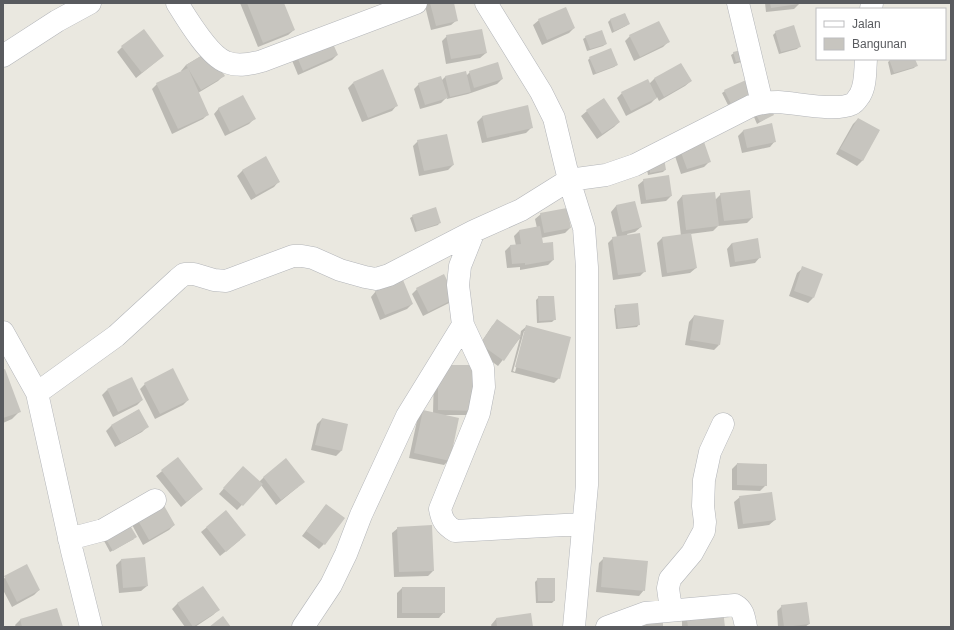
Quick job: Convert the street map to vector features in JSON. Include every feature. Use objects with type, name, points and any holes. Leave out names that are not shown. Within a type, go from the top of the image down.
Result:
[{"type":"street","points":[[3,56],[57,21],[90,3]]},
{"type":"street","points":[[177,3],[189,22],[218,58],[226,62],[241,65],[262,61],[416,3]]},
{"type":"street","points":[[486,3],[541,92],[554,118],[569,180],[584,228],[587,267],[587,485],[574,627]]},
{"type":"street","points":[[738,3],[762,103]]},
{"type":"street","points":[[37,393],[116,336],[184,274],[194,274],[214,280],[226,281],[292,256],[302,256],[313,258],[340,270],[365,277],[376,279],[389,275],[474,231],[521,210],[569,180],[606,175],[635,165],[751,106],[762,103],[777,102],[834,108],[845,107],[853,104],[860,95],[863,86],[866,60]]},
{"type":"street","points":[[474,231],[460,266],[458,285],[463,325],[483,368],[484,387],[479,413],[440,509],[442,520],[454,531],[584,524]]},
{"type":"street","points":[[303,627],[331,585],[346,554],[361,515],[407,416],[463,325]]},
{"type":"street","points":[[3,332],[37,393],[69,539],[91,627]]},
{"type":"street","points":[[671,610],[668,588],[670,579],[692,553],[704,531],[704,480],[710,452],[722,424]]},
{"type":"street","points":[[69,539],[103,530],[155,500]]},
{"type":"street","points":[[607,627],[645,613],[735,605],[741,609],[746,627]]},
{"type":"building","points":[[247,3],[284,3],[295,30],[263,43]]},
{"type":"building","points":[[430,3],[454,3],[458,21],[436,26]]},
{"type":"building","points":[[770,3],[799,3],[799,4],[771,8]]},
{"type":"building","points":[[566,7],[575,28],[547,40],[538,19]]},
{"type":"building","points":[[625,13],[630,24],[614,31],[610,19]]},
{"type":"building","points":[[659,21],[670,42],[640,57],[629,35]]},
{"type":"building","points":[[794,25],[801,47],[781,52],[775,31]]},
{"type":"building","points":[[144,29],[164,56],[142,73],[121,46]]},
{"type":"building","points":[[482,29],[487,53],[451,59],[446,35]]},
{"type":"building","points":[[602,30],[607,44],[590,49],[585,36]]},
{"type":"building","points":[[330,37],[338,55],[303,71],[295,52]]},
{"type":"building","points":[[611,48],[618,65],[596,73],[589,57]]},
{"type":"building","points":[[746,49],[749,59],[736,62],[733,52]]},
{"type":"building","points":[[209,51],[225,76],[201,90],[186,65]]},
{"type":"building","points":[[889,60],[915,60],[918,66],[894,73]]},
{"type":"building","points":[[498,62],[503,79],[474,88],[469,71]]},
{"type":"building","points":[[681,63],[692,81],[664,97],[654,78]]},
{"type":"building","points":[[188,68],[209,115],[178,129],[156,83]]},
{"type":"building","points":[[383,69],[398,106],[368,118],[353,82]]},
{"type":"building","points":[[466,71],[471,92],[450,97],[445,76]]},
{"type":"building","points":[[441,76],[448,98],[425,105],[418,83]]},
{"type":"building","points":[[648,79],[657,98],[631,111],[621,92]]},
{"type":"building","points":[[746,80],[753,94],[731,104],[724,90]]},
{"type":"building","points":[[243,95],[256,119],[230,132],[218,108]]},
{"type":"building","points":[[604,98],[620,122],[602,134],[586,110]]},
{"type":"building","points":[[528,105],[533,128],[487,138],[482,116]]},
{"type":"building","points":[[770,106],[774,115],[760,122],[755,113]]},
{"type":"building","points":[[858,118],[880,130],[863,161],[840,149]]},
{"type":"building","points":[[772,123],[776,142],[747,148],[743,130]]},
{"type":"building","points":[[447,134],[454,165],[424,171],[417,140]]},
{"type":"building","points":[[703,139],[711,162],[687,169],[679,147]]},
{"type":"building","points":[[266,156],[280,182],[256,195],[242,170]]},
{"type":"building","points":[[664,158],[666,170],[650,173],[648,161]]},
{"type":"building","points":[[669,175],[672,196],[646,200],[643,179]]},
{"type":"building","points":[[750,190],[753,218],[724,221],[720,193]]},
{"type":"building","points":[[715,192],[719,226],[686,230],[682,195]]},
{"type":"building","points":[[635,201],[642,227],[622,232],[616,205]]},
{"type":"building","points":[[436,207],[441,223],[417,231],[412,215]]},
{"type":"building","points":[[567,208],[571,228],[544,233],[540,213]]},
{"type":"building","points":[[540,226],[543,243],[553,242],[554,260],[525,265],[525,263],[512,264],[510,245],[521,244],[519,230]]},
{"type":"building","points":[[640,233],[646,272],[618,275],[612,237]]},
{"type":"building","points":[[691,233],[697,268],[667,273],[662,237]]},
{"type":"building","points":[[758,238],[761,258],[735,262],[732,243]]},
{"type":"building","points":[[802,266],[823,274],[814,298],[794,291]]},
{"type":"building","points":[[444,274],[456,298],[428,312],[416,288]]},
{"type":"building","points":[[403,280],[413,304],[385,315],[375,291]]},
{"type":"building","points":[[538,296],[554,296],[556,320],[539,321]]},
{"type":"building","points":[[638,303],[640,325],[618,328],[615,305]]},
{"type":"building","points":[[694,315],[724,320],[720,345],[690,340]]},
{"type":"building","points":[[497,319],[521,336],[504,361],[480,344]]},
{"type":"building","points":[[526,325],[571,337],[560,379],[515,367]]},
{"type":"building","points":[[438,365],[477,365],[477,411],[438,410]]},
{"type":"building","points":[[173,368],[189,400],[160,414],[144,383]]},
{"type":"building","points":[[5,369],[21,412],[3,418],[3,370]]},
{"type":"building","points":[[132,377],[143,400],[118,412],[107,389]]},
{"type":"building","points":[[139,409],[149,427],[121,443],[111,425]]},
{"type":"building","points":[[423,410],[459,418],[450,461],[414,453]]},
{"type":"building","points":[[322,418],[348,424],[342,451],[315,445]]},
{"type":"building","points":[[178,457],[203,489],[186,502],[161,470]]},
{"type":"building","points":[[286,458],[305,482],[281,500],[263,477]]},
{"type":"building","points":[[737,463],[767,464],[767,486],[737,485]]},
{"type":"building","points":[[243,466],[263,484],[243,506],[223,488]]},
{"type":"building","points":[[772,492],[776,520],[743,524],[739,496]]},
{"type":"building","points":[[162,502],[175,525],[149,540],[136,517]]},
{"type":"building","points":[[326,504],[345,518],[325,545],[306,531]]},
{"type":"building","points":[[226,510],[246,535],[226,552],[206,527]]},
{"type":"building","points":[[128,522],[137,537],[113,551],[104,536]]},
{"type":"building","points":[[432,525],[434,571],[399,572],[397,527]]},
{"type":"building","points":[[145,557],[148,586],[123,588],[121,559]]},
{"type":"building","points":[[603,557],[648,561],[645,591],[601,587]]},
{"type":"building","points":[[27,564],[40,590],[17,602],[4,576]]},
{"type":"building","points":[[537,578],[555,578],[555,601],[538,601]]},
{"type":"building","points":[[203,586],[220,610],[193,627],[177,603]]},
{"type":"building","points":[[402,587],[445,587],[445,613],[402,613]]},
{"type":"building","points":[[807,602],[810,624],[784,627],[781,605]]},
{"type":"building","points":[[57,608],[63,627],[22,627],[20,619]]},
{"type":"building","points":[[723,610],[725,627],[688,627],[686,614]]},
{"type":"building","points":[[531,613],[533,627],[497,627],[496,618]]},
{"type":"building","points":[[223,616],[231,627],[209,627]]},
{"type":"building","points":[[663,616],[663,627],[616,627]]}]
